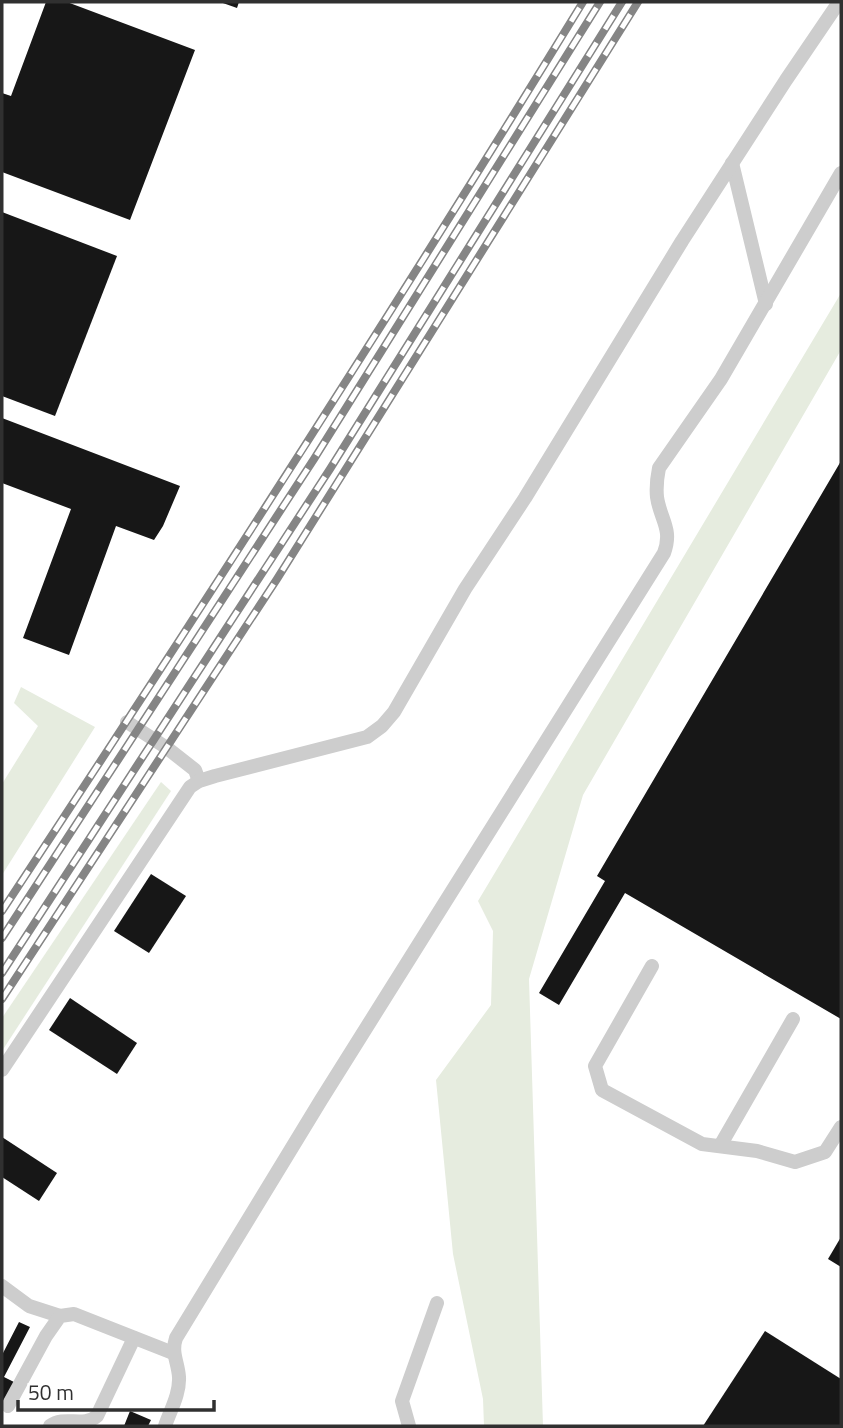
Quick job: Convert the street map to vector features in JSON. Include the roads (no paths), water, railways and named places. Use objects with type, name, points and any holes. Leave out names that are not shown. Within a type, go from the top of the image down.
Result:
[{"type":"lane","points":[[2,1070],[190,788],[199,781],[366,737],[382,726],[394,712],[465,589],[525,498],[732,163],[839,2]]},
{"type":"lane","points":[[732,163],[766,304]]},
{"type":"lane","points":[[165,1426],[178,1390],[177,1366],[173,1353],[176,1338],[321,1100],[664,553],[668,541],[657,499],[656,480],[659,468],[721,379],[841,173]]},
{"type":"lane","points":[[127,722],[195,770],[199,781]]},
{"type":"lane","points":[[652,965],[595,1066],[602,1090],[702,1144],[757,1151],[795,1162],[825,1152],[841,1127]]},
{"type":"lane","points":[[720,1146],[793,1019]]},
{"type":"lane","points":[[2,1286],[29,1307],[60,1316],[74,1314],[173,1353]]},
{"type":"lane","points":[[409,1426],[402,1401],[437,1303]]},
{"type":"lane","points":[[8,1406],[46,1336],[60,1316]]},
{"type":"lane","points":[[50,1426],[62,1421],[84,1424],[93,1421],[134,1338]]},
{"type":"railway","points":[[2,911],[296,459],[583,2]]},
{"type":"railway","points":[[2,938],[314,459],[600,2]]},
{"type":"railway","points":[[2,973],[330,469],[622,2]]},
{"type":"railway","points":[[2,999],[277,579],[638,2]]}]
